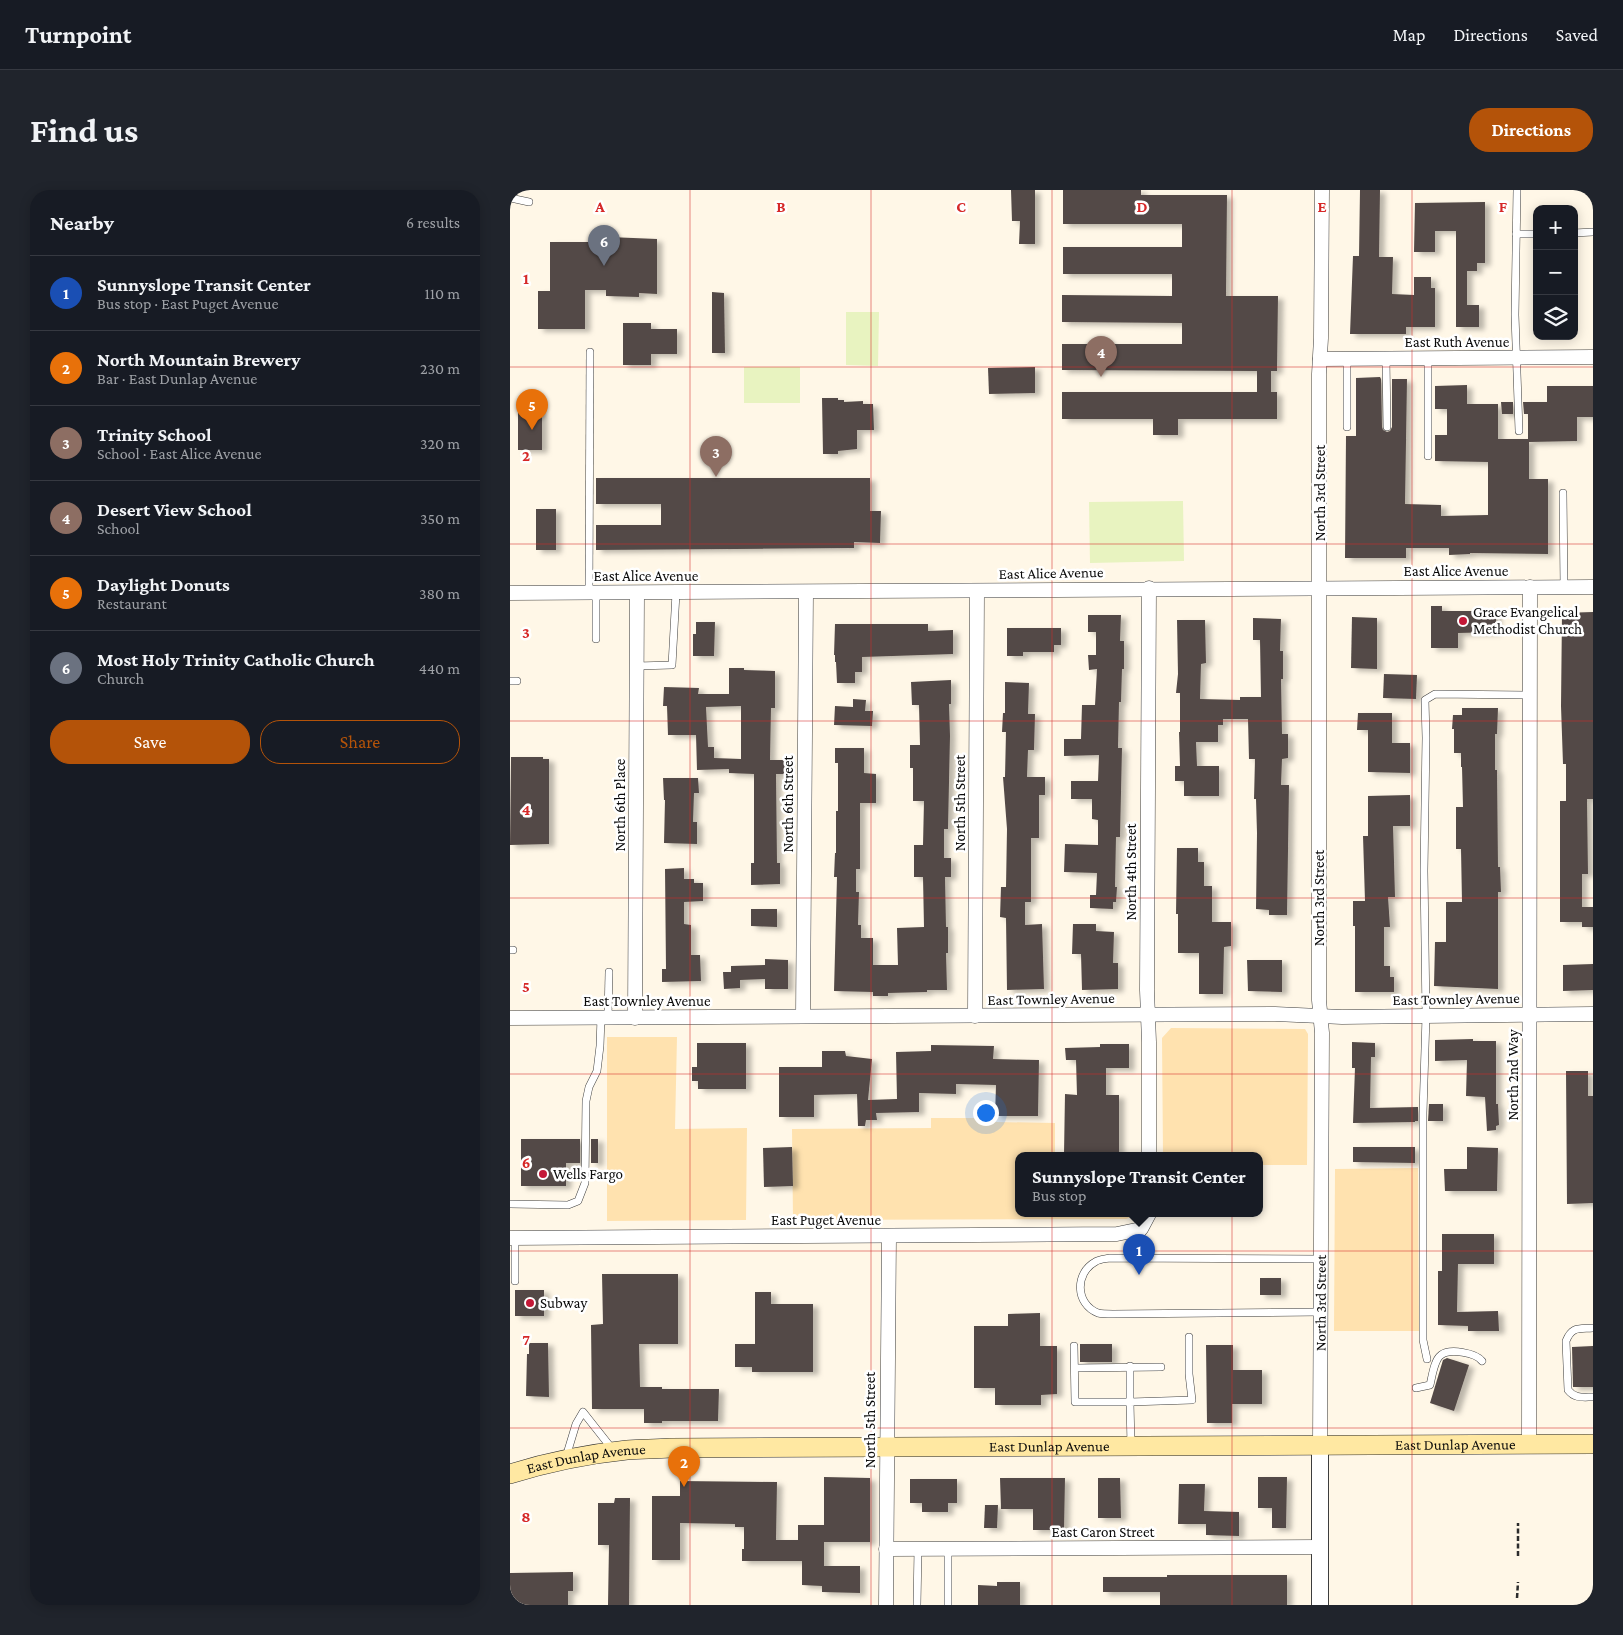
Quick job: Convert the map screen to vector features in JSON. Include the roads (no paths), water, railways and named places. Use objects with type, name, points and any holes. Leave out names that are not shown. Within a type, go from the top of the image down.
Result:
[{"type":"main road","name":"East Dunlap Avenue","points":[[510,1474],[565,1460],[614,1452],[670,1448],[1593,1444]]},
{"type":"street","name":"North 3rd Street","points":[[1320,1605],[1322,1033],[1319,1000],[1322,190]]},
{"type":"street","name":"East Ruth Avenue","points":[[1320,359],[1593,358]]},
{"type":"street","name":"North 2nd Way","points":[[1529,1444],[1530,587]]},
{"type":"street","name":"East Alice Avenue","points":[[510,593],[1593,587]]},
{"type":"street","name":"North 4th Street","points":[[1149,588],[1149,1152]]},
{"type":"street","name":"North 5th Street","points":[[975,1016],[977,590]]},
{"type":"street","name":"North 6th Street","points":[[803,1016],[806,592]]},
{"type":"street","name":"North 6th Place","points":[[635,1018],[637,593]]},
{"type":"street","name":"East Townley Avenue","points":[[510,1018],[1148,1014],[1275,1014],[1342,1017],[1593,1014]]},
{"type":"street","name":"East Puget Avenue","points":[[513,1238],[1116,1234],[1141,1229],[1147,1217]]},
{"type":"street","name":"North 5th Street","points":[[886,1605],[889,1236]]},
{"type":"street","name":"East Caron Street","points":[[886,1549],[1320,1547]]},
{"type":"lane","points":[[1517,190],[1516,358],[1519,431]]},
{"type":"lane","points":[[510,198],[529,202]]},
{"type":"lane","points":[[1578,233],[1593,232]]},
{"type":"lane","points":[[1516,234],[1533,234]]},
{"type":"lane","points":[[590,352],[592,593],[596,639]]},
{"type":"lane","points":[[1428,358],[1428,456]]},
{"type":"lane","points":[[1346,359],[1347,427]]},
{"type":"lane","points":[[1386,359],[1387,427]]},
{"type":"lane","points":[[1563,493],[1564,587]]},
{"type":"lane","points":[[637,666],[672,665],[676,593]]},
{"type":"lane","points":[[1427,1359],[1423,1340],[1423,1113],[1426,1016],[1424,898],[1426,738],[1424,700],[1435,694],[1531,695]]},
{"type":"lane","points":[[510,1204],[568,1205],[578,1201],[584,1183],[586,1101],[589,1087],[597,1071],[609,972]]},
{"type":"lane","points":[[513,1238],[515,1281]]},
{"type":"lane","points":[[1321,1259],[1110,1258],[1095,1261],[1084,1272],[1080,1288],[1085,1303],[1097,1313],[1105,1314],[1321,1312]]},
{"type":"lane","points":[[1593,1328],[1575,1329],[1569,1334],[1566,1341],[1568,1390],[1577,1397],[1593,1397]]},
{"type":"lane","points":[[1074,1346],[1075,1402],[1192,1400],[1188,1374],[1189,1337]]},
{"type":"lane","points":[[1416,1388],[1430,1385],[1437,1360],[1440,1355],[1446,1352],[1470,1352],[1482,1361]]},
{"type":"lane","points":[[1130,1366],[1131,1446]]},
{"type":"lane","points":[[1074,1368],[1161,1367]]},
{"type":"lane","points":[[565,1460],[576,1424],[583,1412],[614,1452]]},
{"type":"lane","points":[[948,1548],[948,1605]]},
{"type":"lane","points":[[917,1605],[918,1549]]},
{"type":"place","name":"Most Holy Trinity Catholic Church","points":[[604,266]]},
{"type":"place","name":"Desert View School","points":[[1101,377]]},
{"type":"place","name":"Daylight Donuts","points":[[532,430]]},
{"type":"place","name":"Trinity School","points":[[716,477]]},
{"type":"place","name":"Grace Evangelical Methodist Church","points":[[1463,621]]},
{"type":"place","name":"Wells Fargo","points":[[543,1174]]},
{"type":"place","name":"Sunnyslope Transit Center","points":[[1139,1275]]},
{"type":"place","name":"Subway","points":[[530,1303]]},
{"type":"place","name":"North Mountain Brewery","points":[[684,1487]]}]
